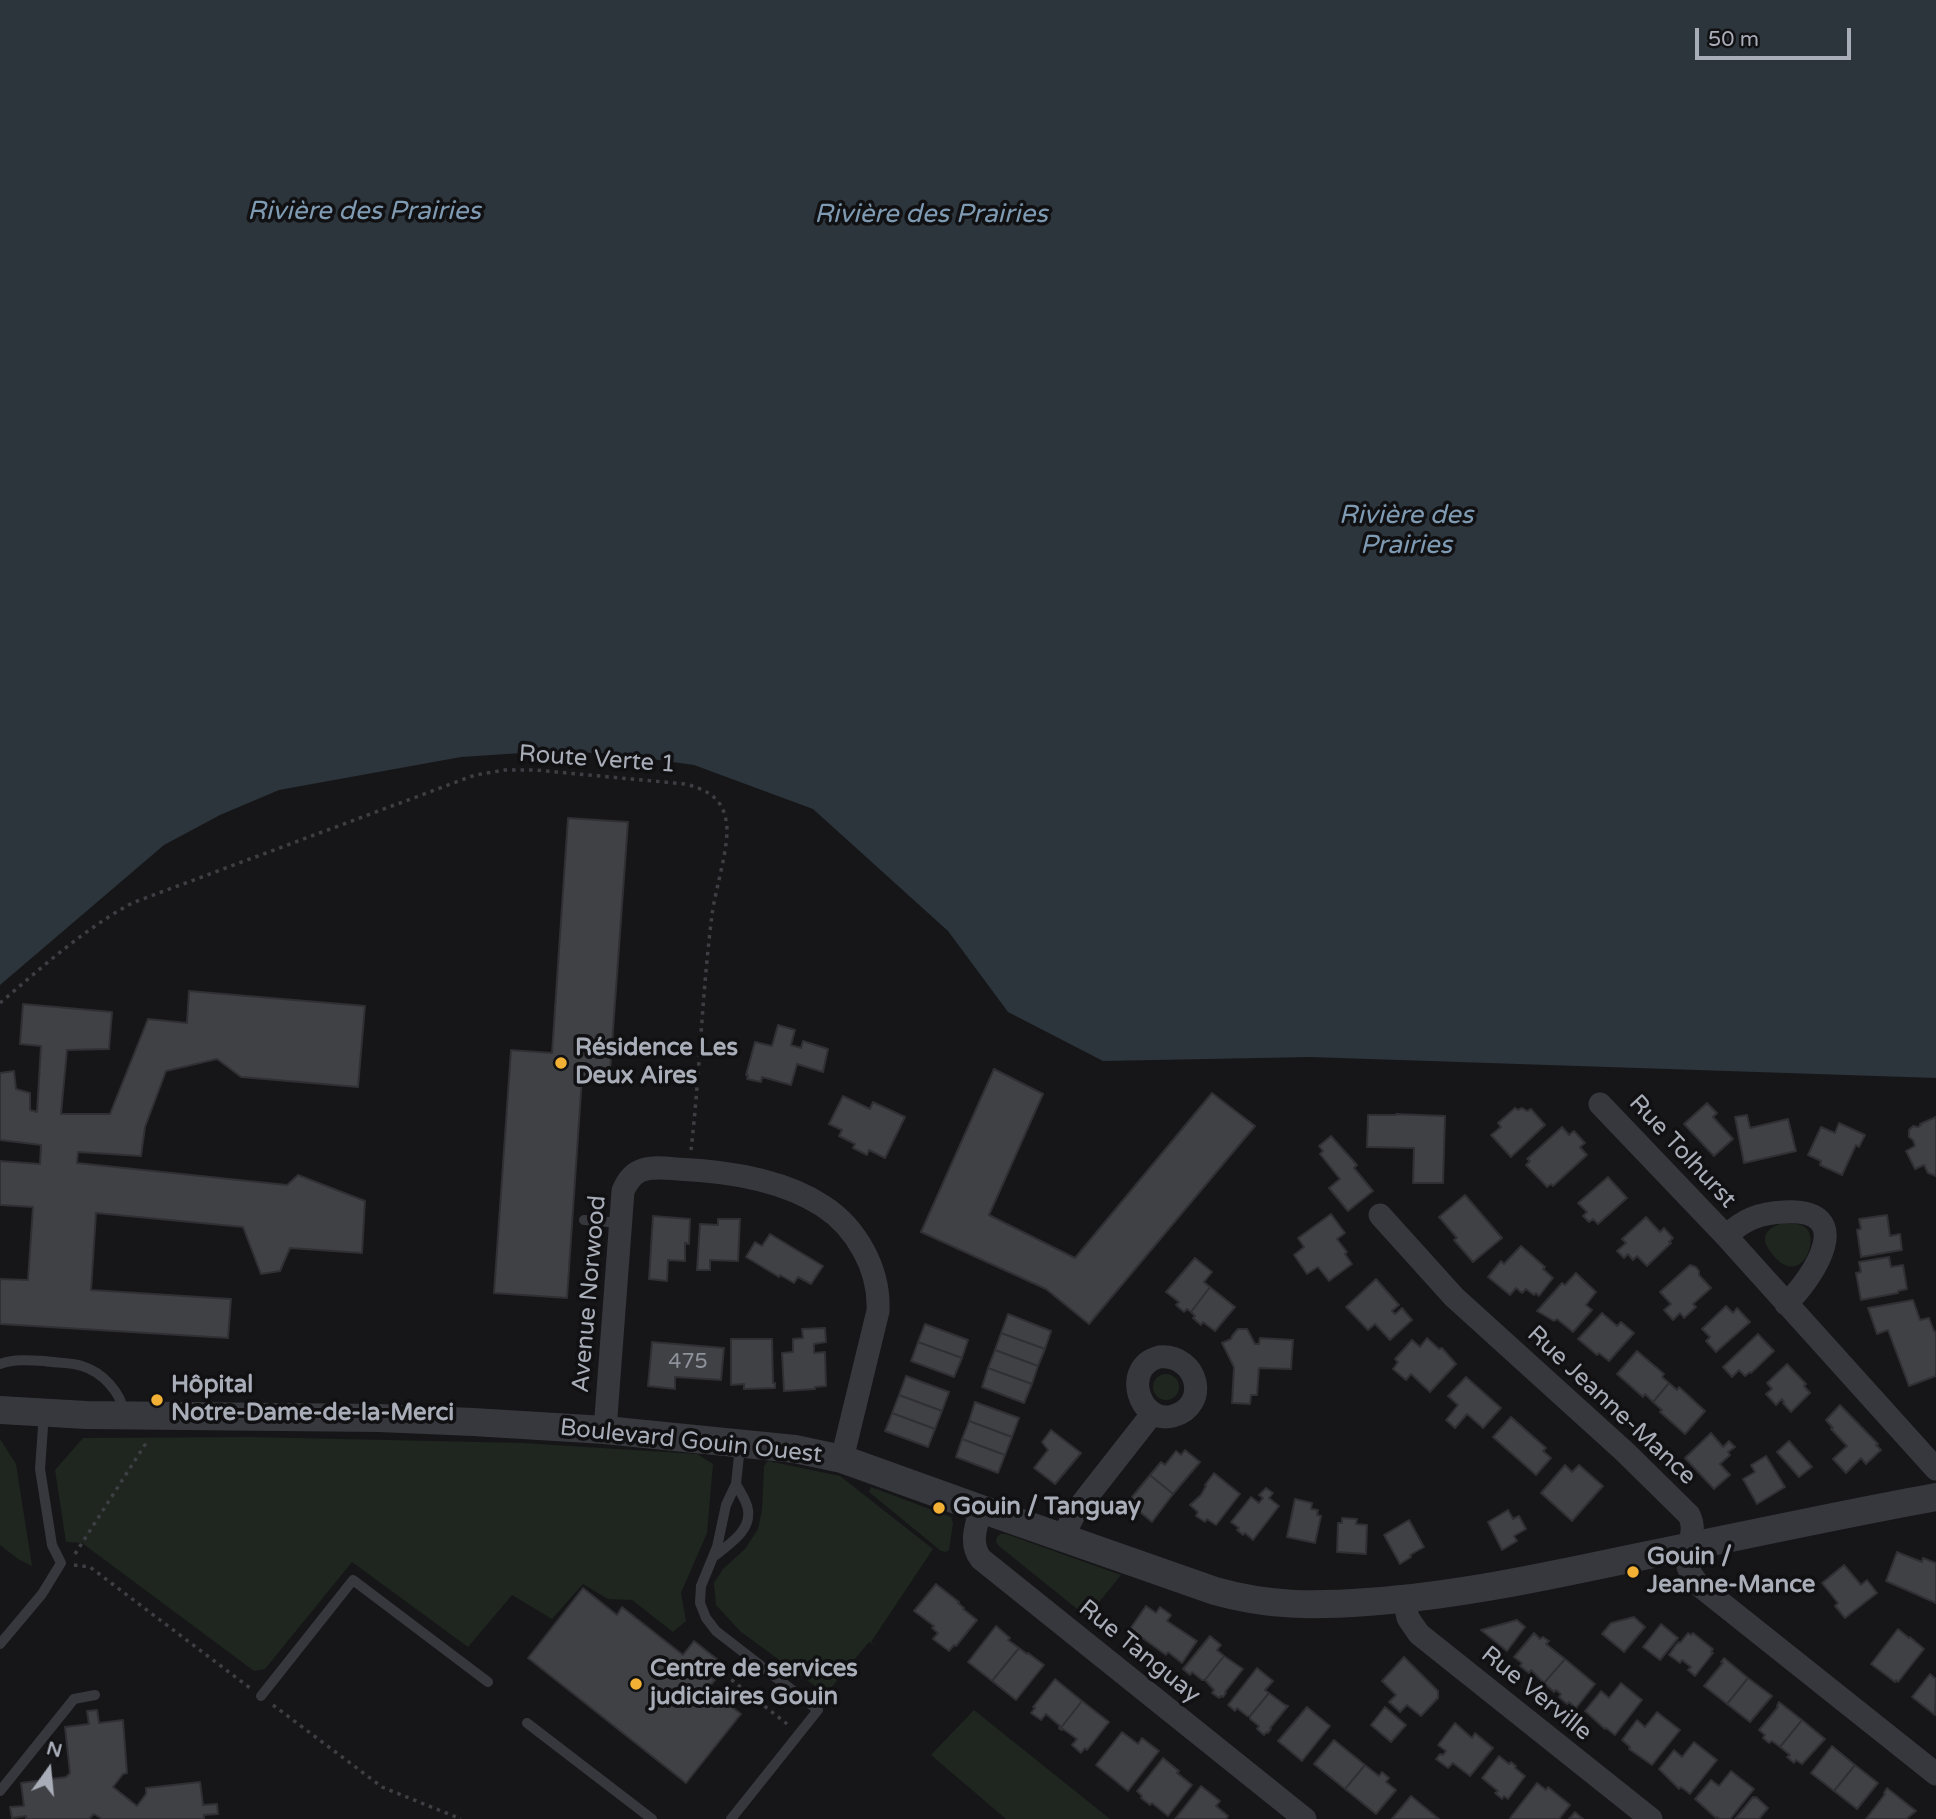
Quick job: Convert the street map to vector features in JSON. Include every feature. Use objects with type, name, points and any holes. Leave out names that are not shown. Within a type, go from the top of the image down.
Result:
[{"type":"street","name":"Rue Tolhurst","points":[[1600,1104],[1726,1236],[1936,1469]]},
{"type":"street","name":"Avenue Norwood","points":[[605,1430],[622,1200],[627,1182],[637,1172],[647,1169],[707,1171],[780,1186],[817,1202],[843,1223],[869,1261],[877,1289],[878,1311],[842,1459]]},
{"type":"street","name":"Rue Tolhurst","points":[[1726,1236],[1748,1219],[1765,1214],[1798,1212],[1812,1215],[1821,1221],[1825,1238],[1816,1267],[1802,1288],[1786,1304]]},
{"type":"street","name":"Rue Jeanne-Mance","points":[[1380,1215],[1454,1297],[1625,1452],[1689,1515],[1692,1522],[1686,1566],[1690,1576],[1936,1774]]},
{"type":"street","name":"Boulevard Gouin Ouest","points":[[0,1410],[473,1422],[605,1430],[795,1449],[842,1459],[1208,1589],[1254,1601],[1306,1605],[1404,1599],[1508,1584],[1936,1497]]},
{"type":"street","points":[[1062,1538],[1076,1511],[1152,1414]]},
{"type":"street","name":"Rue Tanguay","points":[[981,1509],[975,1541],[976,1553],[981,1559],[1305,1819]]},
{"type":"street","name":"Rue Verville","points":[[1404,1599],[1408,1618],[1419,1633],[1651,1819]]},
{"type":"lane","points":[[584,1220],[620,1223]]},
{"type":"lane","points":[[0,1364],[27,1360],[85,1366],[117,1392],[124,1415]]},
{"type":"lane","points":[[0,1644],[42,1594],[61,1563],[52,1545],[40,1469],[44,1413]]},
{"type":"lane","points":[[731,1819],[818,1710],[716,1631],[706,1618],[701,1603],[701,1586],[714,1556],[726,1505],[736,1484],[741,1444]]},
{"type":"lane","points":[[714,1556],[739,1536],[746,1524],[748,1507],[736,1484]]},
{"type":"lane","points":[[261,1696],[353,1580],[488,1682]]},
{"type":"lane","points":[[0,1791],[74,1699],[94,1695]]},
{"type":"lane","points":[[527,1723],[652,1819]]},
{"type":"path","name":"Route Verte 1","points":[[0,1003],[89,929],[132,903],[475,775],[520,769],[685,784],[706,790],[714,796],[724,811],[727,829],[707,957],[699,1077],[690,1155]]},
{"type":"path","points":[[61,1563],[74,1555],[151,1435]]},
{"type":"path","points":[[718,1669],[799,1734]]},
{"type":"shaded area","points":[[1785,1223],[1802,1225],[1810,1235],[1808,1253],[1797,1266],[1788,1266],[1779,1261],[1766,1243],[1768,1231]]},
{"type":"shaded area","points":[[1166,1374],[1175,1378],[1179,1387],[1175,1396],[1166,1400],[1157,1396],[1153,1387],[1157,1378]]},
{"type":"shaded area","points":[[251,1437],[523,1443],[697,1454],[713,1464],[707,1533],[681,1593],[686,1621],[673,1632],[632,1600],[608,1599],[583,1584],[552,1619],[512,1595],[468,1647],[352,1562],[265,1669],[254,1671],[82,1543],[66,1542],[55,1470],[83,1438]]},
{"type":"shaded area","points":[[0,1439],[16,1464],[32,1566],[0,1545]]},
{"type":"shaded area","points":[[768,1461],[840,1476],[933,1549],[871,1642],[876,1646],[869,1642],[826,1694],[741,1632],[716,1605],[714,1583],[723,1569],[745,1549],[758,1529],[762,1510],[764,1466]]},
{"type":"shaded area","points":[[871,1487],[951,1517],[953,1523],[949,1550],[941,1551],[869,1492]]},
{"type":"shaded area","points":[[1006,1534],[1121,1575],[1087,1617],[999,1546],[997,1537]]},
{"type":"shaded area","points":[[974,1710],[1110,1819],[1006,1819],[931,1755]]},
{"type":"water","name":"Rivière des Prairies","points":[[0,0],[1936,0],[1936,1078],[1310,1057],[1103,1061],[1008,1012],[948,931],[813,809],[694,765],[617,754],[552,751],[461,757],[279,790],[220,815],[164,845],[0,985]]},
{"type":"building","name":"Résidence Les Deux Aires","points":[[568,818],[628,822],[610,1072],[582,1077],[567,1298],[494,1293],[511,1050],[552,1053]]},
{"type":"building","points":[[189,991],[365,1006],[358,1087],[241,1077],[217,1059],[166,1071],[145,1127],[141,1156],[78,1152],[77,1163],[287,1185],[298,1175],[365,1201],[362,1253],[290,1248],[280,1271],[261,1274],[243,1227],[96,1213],[91,1290],[231,1299],[228,1338],[0,1324],[0,1279],[28,1280],[33,1207],[0,1205],[0,1161],[40,1164],[41,1145],[0,1140],[0,1073],[14,1071],[16,1089],[30,1093],[30,1110],[37,1112],[41,1046],[20,1044],[23,1004],[112,1012],[109,1049],[67,1050],[61,1114],[110,1114],[148,1019],[187,1023]]},
{"type":"building","points":[[778,1025],[795,1030],[791,1045],[801,1048],[803,1041],[828,1049],[823,1072],[797,1064],[791,1085],[762,1077],[761,1082],[747,1079],[755,1042],[772,1046]]},
{"type":"building","points":[[994,1069],[1043,1094],[989,1215],[1075,1258],[1212,1093],[1255,1126],[1089,1324],[1046,1289],[921,1232]]},
{"type":"building","points":[[843,1096],[870,1109],[873,1102],[905,1117],[885,1158],[869,1150],[867,1155],[853,1148],[855,1144],[839,1136],[842,1130],[829,1124]]},
{"type":"building","points":[[1707,1103],[1717,1113],[1713,1117],[1733,1139],[1714,1156],[1684,1124]]},
{"type":"building","points":[[1515,1108],[1527,1111],[1531,1109],[1545,1125],[1511,1157],[1491,1135],[1501,1127],[1498,1123]]},
{"type":"building","points":[[1368,1115],[1445,1116],[1443,1183],[1413,1183],[1414,1148],[1367,1147]]},
{"type":"building","points":[[1747,1115],[1750,1128],[1788,1119],[1796,1151],[1744,1163],[1735,1117]]},
{"type":"building","points":[[1936,1117],[1936,1176],[1928,1173],[1924,1165],[1915,1169],[1906,1151],[1915,1146],[1909,1137],[1909,1130]]},
{"type":"building","points":[[1839,1123],[1865,1135],[1859,1147],[1856,1145],[1842,1175],[1820,1165],[1821,1161],[1808,1155],[1821,1127],[1835,1133]]},
{"type":"building","points":[[1562,1127],[1569,1135],[1574,1131],[1585,1143],[1580,1147],[1587,1155],[1553,1186],[1551,1184],[1547,1187],[1526,1165],[1530,1161],[1527,1159]]},
{"type":"building","points":[[1331,1136],[1357,1165],[1354,1168],[1373,1191],[1348,1211],[1329,1188],[1340,1179],[1320,1154],[1323,1151],[1319,1146]]},
{"type":"building","points":[[1608,1177],[1627,1198],[1598,1224],[1593,1219],[1589,1222],[1583,1216],[1587,1212],[1578,1203]]},
{"type":"building","points":[[1465,1195],[1502,1238],[1473,1262],[1439,1217]]},
{"type":"building","points":[[1331,1214],[1345,1233],[1337,1239],[1352,1264],[1329,1281],[1318,1267],[1307,1274],[1294,1255],[1304,1247],[1298,1238]]},
{"type":"building","points":[[1887,1215],[1890,1236],[1900,1234],[1902,1250],[1861,1257],[1857,1230],[1861,1229],[1859,1219]]},
{"type":"building","points":[[653,1216],[690,1219],[689,1244],[685,1243],[685,1261],[668,1260],[667,1281],[649,1279]]},
{"type":"building","points":[[1646,1217],[1660,1232],[1664,1228],[1673,1238],[1647,1266],[1637,1256],[1633,1260],[1628,1254],[1624,1258],[1617,1251],[1626,1243],[1622,1239]]},
{"type":"building","points":[[718,1219],[740,1219],[738,1261],[710,1260],[710,1270],[697,1270],[700,1224],[718,1225]]},
{"type":"building","points":[[770,1234],[823,1266],[811,1284],[798,1277],[794,1283],[780,1275],[779,1277],[746,1257],[755,1242],[762,1246]]},
{"type":"building","points":[[1521,1246],[1545,1267],[1543,1269],[1553,1278],[1539,1296],[1526,1289],[1522,1293],[1516,1288],[1510,1295],[1488,1277],[1501,1261],[1504,1264]]},
{"type":"building","points":[[1889,1257],[1891,1267],[1903,1265],[1907,1289],[1861,1300],[1856,1273],[1861,1272],[1859,1262]]},
{"type":"building","points":[[1195,1258],[1212,1272],[1204,1282],[1210,1287],[1191,1312],[1187,1309],[1184,1312],[1176,1305],[1179,1302],[1166,1292]]},
{"type":"building","points":[[1690,1265],[1696,1267],[1699,1275],[1711,1288],[1693,1304],[1696,1307],[1684,1318],[1680,1313],[1673,1320],[1664,1310],[1671,1304],[1660,1292]]},
{"type":"building","points":[[1576,1273],[1596,1292],[1586,1305],[1592,1310],[1573,1332],[1557,1319],[1554,1321],[1537,1311],[1562,1283],[1565,1285]]},
{"type":"building","points":[[1376,1279],[1399,1305],[1392,1311],[1395,1314],[1402,1308],[1412,1320],[1390,1340],[1375,1324],[1368,1330],[1346,1307]]},
{"type":"building","points":[[1210,1287],[1235,1307],[1215,1331],[1203,1322],[1201,1325],[1191,1312]]},
{"type":"building","points":[[1913,1300],[1920,1320],[1929,1318],[1936,1332],[1936,1376],[1909,1386],[1888,1330],[1877,1334],[1868,1308]]},
{"type":"building","points":[[1726,1306],[1733,1313],[1737,1308],[1750,1322],[1716,1352],[1706,1341],[1710,1337],[1702,1329]]},
{"type":"building","points":[[1602,1313],[1617,1326],[1621,1322],[1634,1333],[1609,1361],[1578,1339]]},
{"type":"building","points":[[1008,1314],[1051,1331],[1045,1349],[1001,1333]]},
{"type":"building","points":[[925,1324],[968,1340],[962,1358],[918,1342]]},
{"type":"building","points":[[825,1328],[826,1342],[814,1344],[814,1353],[825,1352],[826,1386],[784,1391],[782,1353],[793,1352],[793,1339],[803,1338],[802,1329]]},
{"type":"building","points":[[1238,1329],[1247,1329],[1255,1344],[1259,1344],[1260,1338],[1293,1340],[1291,1369],[1259,1368],[1257,1395],[1251,1395],[1250,1404],[1232,1403],[1234,1367],[1222,1343],[1231,1339]]},
{"type":"building","points":[[1001,1333],[1045,1349],[1038,1366],[995,1350]]},
{"type":"building","points":[[1758,1334],[1774,1351],[1751,1373],[1745,1376],[1739,1370],[1732,1377],[1723,1367]]},
{"type":"building","points":[[1427,1338],[1439,1349],[1442,1348],[1456,1364],[1430,1392],[1411,1374],[1406,1380],[1393,1369],[1398,1362],[1395,1359],[1412,1340],[1420,1347]]},
{"type":"building","points":[[731,1339],[772,1339],[775,1388],[744,1389],[744,1384],[731,1385]]},
{"type":"building","points":[[652,1342],[724,1348],[721,1380],[675,1377],[675,1389],[648,1386]]},
{"type":"building","points":[[918,1342],[962,1358],[954,1377],[911,1361]]},
{"type":"building","points":[[995,1350],[1038,1366],[1032,1384],[988,1368]]},
{"type":"building","points":[[1637,1351],[1664,1374],[1662,1377],[1669,1383],[1653,1402],[1645,1394],[1643,1397],[1617,1374]]},
{"type":"building","points":[[1787,1364],[1806,1384],[1804,1386],[1810,1393],[1791,1412],[1782,1399],[1776,1405],[1766,1394],[1772,1389],[1767,1383]]},
{"type":"building","points":[[988,1368],[1032,1384],[1024,1403],[982,1387]]},
{"type":"building","points":[[906,1376],[949,1392],[942,1411],[899,1395]]},
{"type":"building","points":[[1466,1377],[1501,1408],[1483,1428],[1467,1414],[1455,1428],[1446,1420],[1458,1405],[1448,1396]]},
{"type":"building","points":[[1669,1383],[1677,1390],[1679,1387],[1705,1411],[1685,1434],[1660,1412],[1662,1410],[1653,1402]]},
{"type":"building","points":[[899,1395],[942,1411],[935,1429],[892,1413]]},
{"type":"building","points":[[975,1402],[1019,1418],[1012,1437],[969,1421]]},
{"type":"building","points":[[1840,1405],[1881,1450],[1866,1464],[1861,1458],[1846,1473],[1833,1459],[1847,1446],[1826,1420]]},
{"type":"building","points":[[892,1413],[935,1429],[928,1447],[885,1431]]},
{"type":"building","points":[[1511,1417],[1546,1448],[1543,1451],[1551,1458],[1536,1475],[1493,1437]]},
{"type":"building","points":[[969,1421],[1012,1437],[1005,1455],[962,1439]]},
{"type":"building","points":[[1051,1430],[1081,1453],[1055,1484],[1034,1468],[1048,1450],[1042,1442]]},
{"type":"building","points":[[1711,1433],[1723,1447],[1729,1441],[1735,1447],[1720,1464],[1730,1475],[1714,1489],[1685,1458]]},
{"type":"building","points":[[962,1439],[1005,1455],[998,1473],[956,1457]]},
{"type":"building","points":[[1789,1441],[1812,1467],[1799,1477],[1777,1452]]},
{"type":"building","points":[[1185,1450],[1200,1462],[1173,1494],[1150,1475],[1161,1462],[1165,1465],[1176,1451],[1181,1455]]},
{"type":"building","points":[[1766,1456],[1785,1487],[1757,1504],[1743,1479],[1755,1472],[1751,1465]]},
{"type":"building","points":[[1565,1465],[1572,1472],[1579,1465],[1603,1486],[1572,1521],[1541,1493]]},
{"type":"building","points":[[1214,1473],[1240,1494],[1216,1525],[1196,1516],[1198,1512],[1190,1505],[1201,1495]]},
{"type":"building","points":[[1150,1475],[1173,1494],[1152,1522],[1128,1502]]},
{"type":"building","points":[[1266,1488],[1273,1493],[1269,1498],[1279,1506],[1253,1540],[1245,1533],[1243,1535],[1231,1522],[1251,1497],[1259,1503],[1263,1498],[1259,1495]]},
{"type":"building","points":[[1295,1499],[1312,1503],[1311,1509],[1318,1510],[1317,1515],[1321,1516],[1315,1543],[1287,1537]]},
{"type":"building","points":[[1508,1510],[1513,1519],[1519,1516],[1526,1529],[1514,1536],[1517,1541],[1502,1550],[1488,1522]]},
{"type":"building","points":[[1342,1518],[1357,1519],[1356,1524],[1367,1525],[1366,1554],[1337,1552],[1338,1523],[1342,1523]]},
{"type":"building","points":[[1409,1520],[1424,1547],[1400,1564],[1384,1535]]},
{"type":"building","points":[[1897,1552],[1922,1562],[1923,1558],[1936,1563],[1936,1603],[1886,1581]]},
{"type":"building","points":[[1844,1565],[1861,1585],[1867,1580],[1877,1593],[1845,1618],[1835,1606],[1838,1603],[1822,1583]]},
{"type":"building","points":[[936,1584],[977,1620],[949,1651],[933,1639],[938,1633],[932,1628],[934,1626],[914,1611]]},
{"type":"building","name":"Centre de services judiciaires Gouin","points":[[583,1588],[617,1615],[622,1607],[683,1655],[694,1641],[718,1660],[706,1674],[715,1680],[708,1688],[741,1714],[686,1783],[528,1658]]},
{"type":"building","points":[[1146,1606],[1156,1613],[1160,1607],[1171,1615],[1167,1621],[1197,1641],[1182,1663],[1130,1629]]},
{"type":"building","points":[[1634,1617],[1645,1627],[1624,1652],[1602,1634],[1611,1623]]},
{"type":"building","points":[[1517,1620],[1525,1627],[1507,1651],[1481,1630]]},
{"type":"building","points":[[1661,1624],[1678,1638],[1660,1660],[1643,1647]]},
{"type":"building","points":[[996,1626],[1019,1648],[992,1681],[968,1662]]},
{"type":"building","points":[[1898,1629],[1924,1649],[1898,1682],[1895,1682],[1871,1664]]},
{"type":"building","points":[[1534,1633],[1540,1639],[1543,1637],[1549,1641],[1546,1644],[1565,1659],[1544,1683],[1531,1670],[1529,1673],[1520,1666],[1522,1663],[1514,1657]]},
{"type":"building","points":[[1688,1633],[1693,1633],[1713,1649],[1713,1653],[1695,1676],[1688,1670],[1691,1667],[1669,1655]]},
{"type":"building","points":[[1210,1636],[1221,1645],[1217,1650],[1224,1656],[1205,1680],[1202,1680],[1183,1669]]},
{"type":"building","points":[[1019,1648],[1044,1665],[1016,1700],[992,1681]]},
{"type":"building","points":[[1224,1656],[1243,1669],[1223,1697],[1219,1698],[1212,1693],[1214,1690],[1205,1680]]},
{"type":"building","points":[[1404,1657],[1438,1691],[1438,1698],[1421,1716],[1407,1705],[1400,1712],[1389,1702],[1396,1695],[1382,1681]]},
{"type":"building","points":[[1724,1658],[1748,1678],[1727,1704],[1704,1686]]},
{"type":"building","points":[[1565,1659],[1595,1684],[1576,1708],[1569,1702],[1567,1704],[1559,1697],[1561,1694],[1556,1690],[1554,1692],[1544,1683]]},
{"type":"building","points":[[1257,1668],[1273,1681],[1265,1690],[1269,1693],[1250,1716],[1247,1716],[1228,1705]]},
{"type":"building","points":[[1930,1674],[1936,1679],[1935,1715],[1912,1697]]},
{"type":"building","points":[[1748,1678],[1772,1696],[1750,1722],[1727,1704]]},
{"type":"building","points":[[1055,1679],[1082,1701],[1060,1729],[1046,1714],[1041,1720],[1031,1713]]},
{"type":"building","points":[[1621,1683],[1642,1700],[1615,1735],[1585,1711],[1601,1691],[1609,1698]]},
{"type":"building","points":[[1269,1693],[1288,1706],[1264,1735],[1250,1716]]},
{"type":"building","points":[[1082,1701],[1109,1722],[1087,1750],[1085,1748],[1081,1753],[1072,1745],[1077,1739],[1060,1729]]},
{"type":"building","points":[[1779,1702],[1802,1720],[1780,1747],[1772,1741],[1769,1743],[1759,1730]]},
{"type":"building","points":[[1307,1707],[1330,1726],[1302,1761],[1278,1741]]},
{"type":"building","points":[[1385,1707],[1406,1725],[1391,1742],[1371,1725]]},
{"type":"building","points":[[97,1710],[99,1723],[123,1720],[127,1773],[123,1774],[113,1787],[137,1806],[146,1794],[146,1788],[200,1782],[203,1805],[217,1804],[218,1814],[204,1815],[204,1819],[102,1819],[94,1814],[89,1819],[26,1819],[26,1816],[12,1818],[10,1807],[24,1806],[21,1783],[66,1777],[70,1773],[65,1727],[89,1724],[87,1711]]},
{"type":"building","points":[[1657,1712],[1680,1730],[1652,1765],[1629,1749],[1622,1740],[1637,1720],[1645,1727]]},
{"type":"building","points":[[1802,1720],[1825,1739],[1802,1764],[1796,1760],[1794,1763],[1787,1757],[1790,1755],[1780,1747]]},
{"type":"building","points":[[1455,1723],[1472,1738],[1475,1733],[1493,1748],[1470,1776],[1453,1763],[1448,1768],[1436,1759],[1446,1751],[1438,1745]]},
{"type":"building","points":[[1122,1732],[1138,1744],[1142,1738],[1159,1751],[1128,1791],[1096,1765]]},
{"type":"building","points":[[1334,1740],[1365,1765],[1345,1789],[1314,1764]]},
{"type":"building","points":[[1694,1742],[1717,1760],[1690,1794],[1681,1787],[1679,1789],[1659,1769],[1674,1750],[1682,1757]]},
{"type":"building","points":[[1832,1746],[1855,1765],[1834,1791],[1811,1773]]},
{"type":"building","points":[[1499,1756],[1509,1764],[1511,1762],[1525,1776],[1508,1799],[1504,1796],[1502,1799],[1495,1793],[1498,1791],[1482,1778]]},
{"type":"building","points":[[1163,1758],[1192,1785],[1168,1816],[1141,1798],[1137,1791]]},
{"type":"building","points":[[1365,1765],[1379,1776],[1382,1772],[1389,1778],[1386,1782],[1396,1790],[1376,1814],[1345,1789]]},
{"type":"building","points":[[1855,1765],[1878,1783],[1857,1809],[1834,1791]]},
{"type":"building","points":[[1731,1771],[1754,1789],[1730,1819],[1716,1818],[1695,1799],[1711,1780],[1719,1786]]},
{"type":"building","points":[[1537,1783],[1546,1790],[1548,1787],[1570,1805],[1559,1819],[1511,1819],[1510,1818]]},
{"type":"building","points":[[1201,1786],[1220,1801],[1216,1806],[1228,1816],[1226,1819],[1175,1819]]},
{"type":"building","points":[[1887,1788],[1916,1811],[1906,1819],[1866,1819],[1885,1794]]},
{"type":"building","points":[[1411,1796],[1439,1819],[1392,1819]]},
{"type":"building","points":[[1753,1797],[1768,1808],[1759,1819],[1735,1819]]},
{"type":"building","points":[[1575,1812],[1583,1819],[1569,1819]]},
{"type":"place","name":"Résidence Les Deux Aires","points":[[561,1063]]},
{"type":"place","name":"Hôpital Notre-Dame-de-la-Merci","points":[[157,1400]]},
{"type":"place","name":"Gouin / Tanguay","points":[[939,1508]]},
{"type":"place","name":"Gouin / Jeanne-Mance","points":[[1633,1572]]},
{"type":"place","name":"Centre de services judiciaires Gouin","points":[[636,1684]]}]
